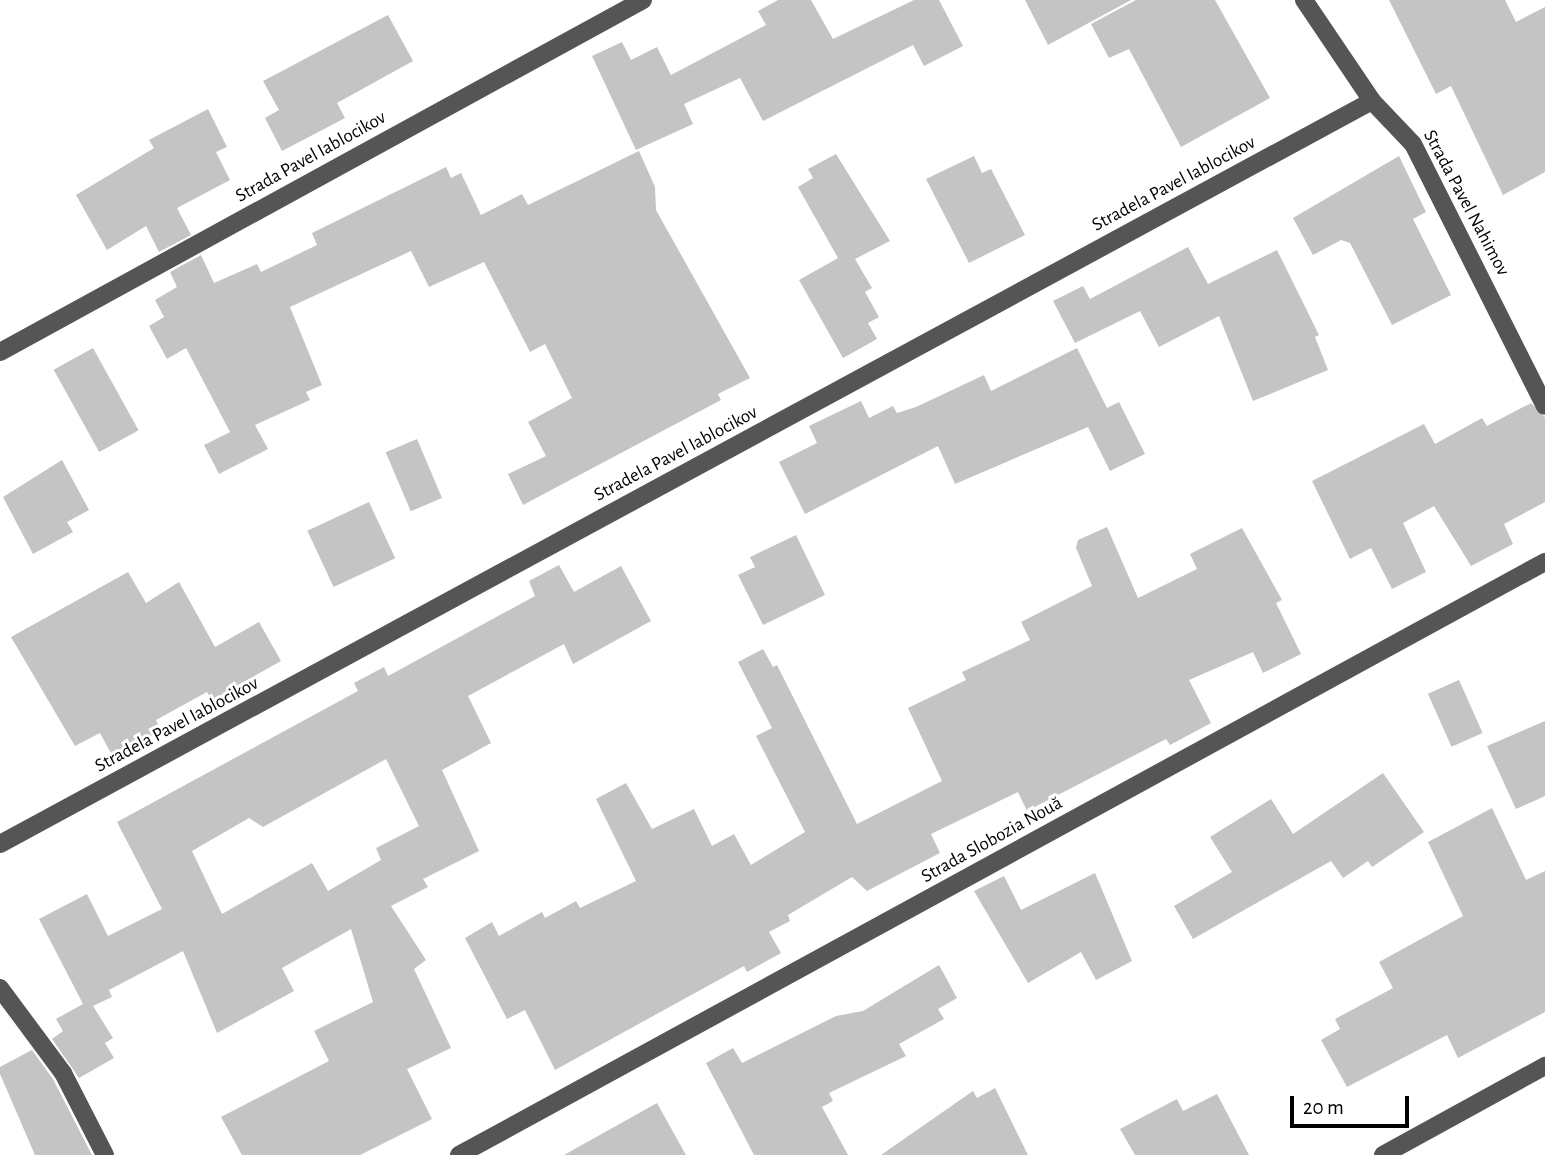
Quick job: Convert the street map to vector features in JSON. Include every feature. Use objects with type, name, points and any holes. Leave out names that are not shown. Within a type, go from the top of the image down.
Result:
[{"type":"street","name":"Strada Pavel Iablocikov","points":[[0,352],[643,0]]},
{"type":"street","name":"Strada Pavel Nahimov","points":[[1304,0],[1372,101],[1413,144],[1545,406]]},
{"type":"street","name":"Stradela Pavel Iablocikov","points":[[0,845],[1372,101]]},
{"type":"street","name":"Strada Slobozia Nouă","points":[[459,1155],[1545,562]]},
{"type":"street","points":[[0,988],[63,1073],[106,1155]]},
{"type":"street","points":[[1383,1155],[1545,1066]]},
{"type":"building","points":[[778,0],[811,0],[833,39],[914,0],[939,0],[963,46],[924,66],[913,45],[763,121],[740,78],[684,104],[693,124],[636,150],[592,56],[622,42],[631,60],[657,47],[671,75],[766,25],[758,11]]},
{"type":"building","points":[[1025,0],[1131,0],[1048,45]]},
{"type":"building","points":[[1136,0],[1215,0],[1270,98],[1181,147],[1129,49],[1109,58],[1091,24]]},
{"type":"building","points":[[1389,0],[1505,0],[1516,22],[1545,7],[1545,172],[1503,195],[1451,86],[1436,94]]},
{"type":"building","points":[[388,15],[413,61],[337,103],[345,118],[282,151],[265,118],[279,110],[263,81]]},
{"type":"building","points":[[208,109],[227,147],[216,152],[230,180],[177,208],[191,235],[159,252],[146,226],[107,250],[76,195],[154,148],[149,140]]},
{"type":"building","points":[[639,151],[655,187],[656,210],[750,378],[718,394],[721,400],[523,505],[508,474],[546,456],[528,422],[572,398],[545,344],[530,352],[484,262],[429,287],[411,251],[290,307],[322,385],[306,392],[310,400],[255,425],[268,449],[219,474],[204,445],[230,432],[186,348],[167,359],[149,326],[164,317],[155,300],[177,287],[170,272],[201,255],[214,283],[257,264],[261,272],[317,245],[312,233],[446,167],[451,178],[461,173],[481,215],[522,194],[528,205]]},
{"type":"building","points":[[836,154],[890,241],[855,259],[872,288],[865,292],[879,317],[868,323],[877,339],[843,358],[799,280],[838,258],[798,187],[813,178],[808,169]]},
{"type":"building","points":[[974,156],[982,173],[991,169],[1025,235],[969,263],[926,179]]},
{"type":"building","points":[[1399,156],[1426,212],[1413,219],[1451,295],[1392,325],[1350,243],[1341,240],[1313,255],[1293,218]]},
{"type":"building","points":[[1188,247],[1208,284],[1277,250],[1319,335],[1315,337],[1328,370],[1253,401],[1219,316],[1159,347],[1140,311],[1075,343],[1053,301],[1083,286],[1090,299]]},
{"type":"building","points":[[93,348],[139,430],[99,452],[54,370]]},
{"type":"building","points":[[1077,348],[1107,408],[1119,402],[1145,454],[1110,471],[1088,427],[955,484],[938,446],[805,514],[779,462],[817,443],[809,426],[861,401],[869,418],[893,406],[897,413],[916,407],[984,375],[991,391]]},
{"type":"building","points":[[1531,403],[1545,417],[1545,502],[1504,524],[1513,544],[1471,566],[1434,506],[1403,523],[1426,572],[1392,589],[1371,548],[1350,559],[1312,481],[1424,424],[1435,444],[1482,418],[1487,426]]},
{"type":"building","points":[[417,439],[442,498],[411,511],[386,452]]},
{"type":"building","points":[[62,460],[89,510],[67,522],[73,532],[33,554],[3,497]]},
{"type":"building","points":[[369,502],[395,558],[334,587],[307,531]]},
{"type":"building","points":[[1107,527],[1138,598],[1197,569],[1190,554],[1242,528],[1282,600],[1276,603],[1301,654],[1263,673],[1253,652],[1189,680],[1211,723],[1170,745],[1166,739],[1027,811],[1018,792],[931,834],[940,853],[867,891],[852,877],[788,915],[790,921],[769,932],[781,953],[747,972],[744,966],[555,1070],[525,1010],[507,1019],[465,938],[492,922],[499,936],[542,912],[545,918],[576,901],[580,908],[636,881],[596,799],[626,783],[652,829],[694,809],[712,846],[734,834],[751,865],[805,832],[756,736],[772,728],[738,662],[763,649],[773,667],[777,665],[857,824],[942,781],[908,708],[966,680],[962,672],[1030,640],[1021,622],[1092,586],[1076,548],[1078,540]]},
{"type":"building","points":[[796,535],[825,595],[763,625],[738,575],[755,567],[750,557]]},
{"type":"building","points":[[559,565],[574,592],[621,566],[651,621],[573,664],[564,644],[468,696],[491,743],[442,770],[479,851],[423,879],[428,887],[391,906],[426,960],[414,969],[451,1048],[407,1069],[432,1119],[360,1155],[242,1155],[221,1117],[329,1061],[314,1031],[373,1002],[351,929],[282,968],[294,991],[217,1033],[183,951],[109,990],[112,997],[93,1006],[113,1038],[105,1043],[114,1058],[79,1078],[52,1039],[63,1031],[56,1019],[83,1004],[39,919],[87,894],[108,936],[162,909],[117,822],[358,691],[354,683],[384,667],[388,676],[535,596],[529,581]],"holes":[[[386,759],[419,826],[376,848],[381,860],[328,891],[312,863],[222,914],[192,851],[249,818],[263,827]]]},
{"type":"building","points":[[128,572],[146,603],[179,582],[215,647],[259,622],[281,661],[212,700],[207,692],[156,720],[160,728],[150,737],[113,757],[100,733],[75,746],[11,637]]},
{"type":"building","points":[[1459,680],[1483,733],[1452,747],[1428,694]]},
{"type":"building","points":[[1545,721],[1545,796],[1516,809],[1487,746]]},
{"type":"building","points":[[1383,773],[1424,832],[1372,867],[1368,861],[1343,878],[1331,861],[1193,939],[1174,906],[1232,872],[1210,837],[1271,799],[1293,834]]},
{"type":"building","points":[[1492,808],[1526,880],[1545,871],[1545,1012],[1458,1058],[1447,1035],[1347,1087],[1321,1040],[1340,1029],[1335,1019],[1393,988],[1379,962],[1463,916],[1428,842]]},
{"type":"building","points":[[1095,873],[1132,961],[1096,980],[1081,952],[1028,983],[974,891],[1004,876],[1021,910]]},
{"type":"building","points":[[939,965],[957,998],[938,1009],[944,1019],[899,1044],[906,1056],[829,1093],[833,1101],[822,1107],[848,1155],[754,1155],[706,1063],[733,1048],[742,1063],[836,1016],[863,1011]]},
{"type":"building","points":[[32,1050],[53,1079],[92,1155],[35,1155],[0,1074],[0,1067]]},
{"type":"building","points":[[995,1088],[1028,1155],[881,1155],[973,1091],[977,1098]]},
{"type":"building","points":[[1217,1094],[1249,1155],[1135,1155],[1120,1129],[1177,1099],[1183,1111]]},
{"type":"building","points":[[657,1103],[686,1155],[564,1155]]}]
